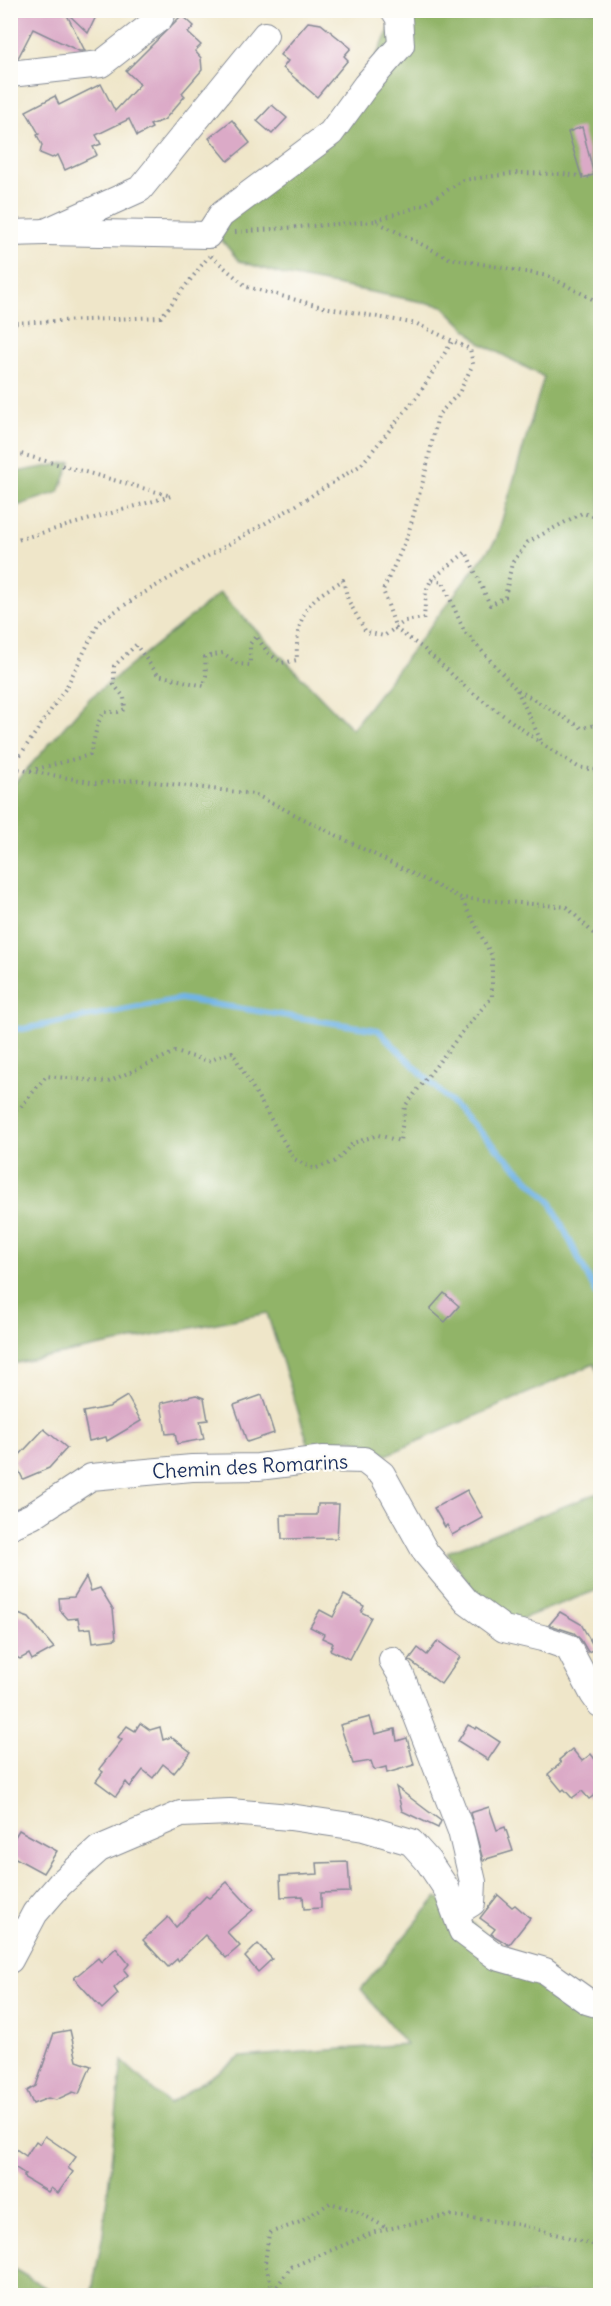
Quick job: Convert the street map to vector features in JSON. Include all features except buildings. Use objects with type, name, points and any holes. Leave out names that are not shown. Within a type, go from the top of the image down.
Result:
[{"type":"street","points":[[10,74],[101,64],[160,18],[164,10]]},
{"type":"street","points":[[10,233],[45,232],[209,245],[221,215],[332,133],[366,85],[400,45],[399,18],[394,10]]},
{"type":"street","points":[[45,232],[140,189],[265,35]]},
{"type":"street","name":"Chemin des Romarins","points":[[10,1526],[32,1516],[91,1477],[192,1468],[258,1467],[324,1459],[364,1460],[382,1474],[426,1553],[466,1602],[504,1629],[568,1647],[592,1694],[600,1704]]},
{"type":"street","points":[[392,1660],[401,1675],[461,1831],[473,1882],[472,1903],[456,1913]]},
{"type":"street","points":[[10,1960],[35,1913],[60,1884],[99,1849],[181,1814],[230,1812],[291,1817],[364,1828],[411,1842],[428,1861],[446,1888],[462,1931],[497,1957],[545,1971],[587,2001],[600,2005]]},
{"type":"path","points":[[10,323],[161,317],[209,245],[375,220],[424,205],[463,180],[518,173],[600,178]]},
{"type":"path","points":[[375,220],[449,258],[548,276],[600,303]]},
{"type":"path","points":[[209,245],[247,287],[323,308],[417,324],[470,349],[473,364],[459,393],[438,416],[407,538],[383,590],[396,629],[424,649],[469,690],[542,744],[578,767],[600,771]]},
{"type":"path","points":[[453,340],[419,394],[361,465],[137,597],[99,622],[66,688],[12,769],[96,783],[136,780],[254,794],[461,898],[567,907],[600,940]]},
{"type":"path","points":[[10,451],[171,496],[10,542]]},
{"type":"path","points":[[29,771],[90,755],[98,723],[104,712],[118,712],[125,709],[124,697],[114,685],[114,666],[136,645],[158,675],[204,686],[205,657],[223,652],[238,664],[250,665],[250,644],[256,636],[268,653],[282,663],[297,660],[296,646],[299,627],[312,603],[343,580],[348,600],[366,632],[384,636],[405,621],[424,618],[426,591],[430,580],[466,552],[490,605],[505,597],[512,563],[528,542],[582,513],[600,518]]},
{"type":"path","points":[[430,580],[443,582],[464,631],[516,689],[570,723],[582,728],[600,724]]},
{"type":"path","points":[[516,689],[542,744]]},
{"type":"path","points":[[10,1110],[20,1108],[46,1076],[108,1082],[175,1052],[209,1061],[232,1052],[294,1159],[314,1169],[336,1161],[353,1143],[378,1135],[400,1141],[405,1106],[463,1031],[492,998],[492,956],[461,898]]},
{"type":"path","points":[[272,2294],[265,2263],[269,2233],[300,2222],[330,2203],[356,2211],[388,2229]]},
{"type":"path","points":[[272,2294],[291,2267],[375,2232],[448,2215],[517,2224],[600,2246]]},
{"type":"green space","points":[[394,11],[600,11],[600,1377],[594,1364],[387,1455],[352,1439],[309,1446],[267,1313],[11,1364],[11,787],[90,698],[220,593],[352,729],[496,540],[544,377],[480,343],[443,306],[284,275],[239,261],[219,237],[230,213],[324,129],[368,73],[393,22]]},
{"type":"green space","points":[[71,462],[59,492],[11,508],[11,473]]},
{"type":"green space","points":[[600,1492],[600,1589],[513,1622],[472,1589],[447,1552]]},
{"type":"green space","points":[[437,1897],[543,1977],[600,2012],[600,2295],[91,2296],[103,2234],[122,2061],[169,2104],[241,2057],[406,2044],[361,1989]]},
{"type":"green space","points":[[11,2267],[58,2295],[11,2295]]},
{"type":"waterway","points":[[10,1028],[23,1029],[180,999],[378,1030],[550,1201],[600,1301]]}]
